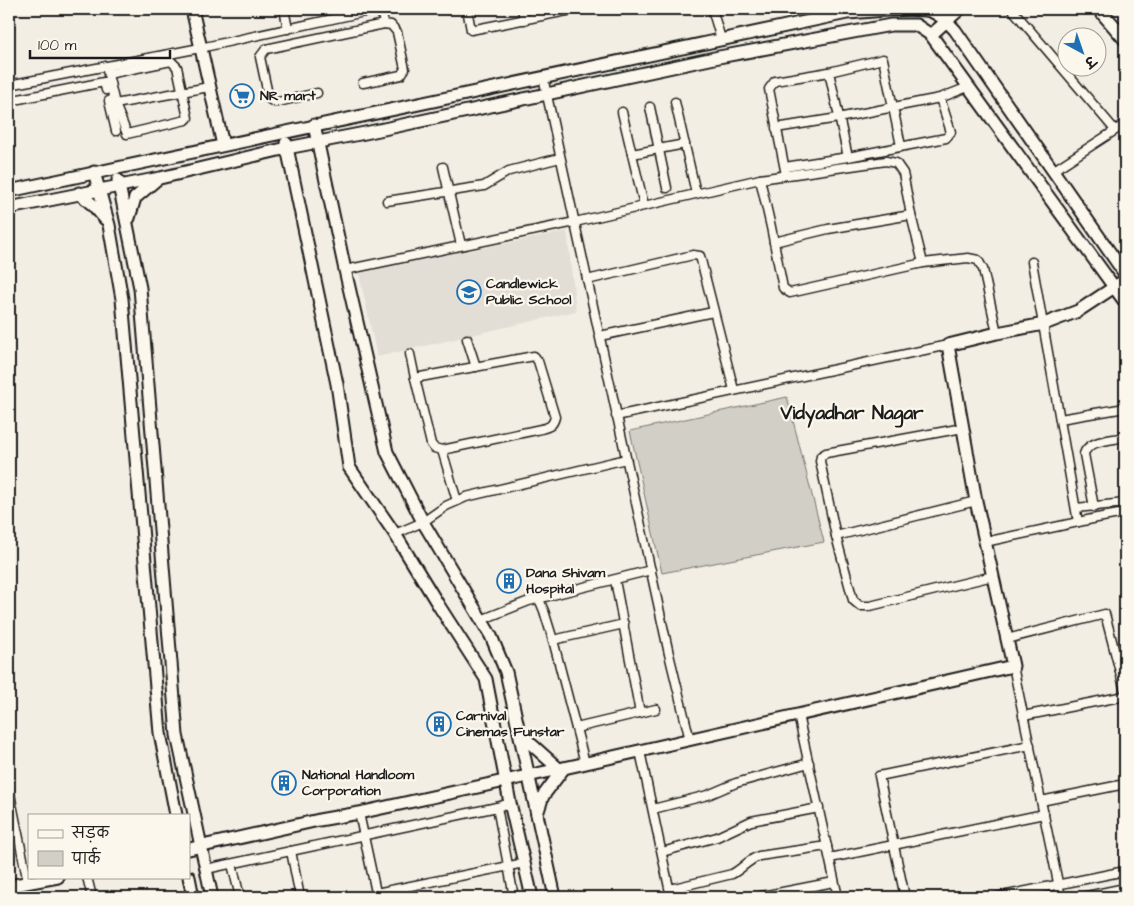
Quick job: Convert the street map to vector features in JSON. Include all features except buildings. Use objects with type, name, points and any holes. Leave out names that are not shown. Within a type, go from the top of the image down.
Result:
[{"type":"main road","points":[[1099,9],[1125,39]]},
{"type":"street","points":[[192,9],[223,145]]},
{"type":"street","points":[[284,9],[288,28]]},
{"type":"street","points":[[105,69],[380,9],[384,24]]},
{"type":"street","points":[[467,9],[471,30],[577,9]]},
{"type":"street","points":[[522,9],[524,20]]},
{"type":"street","points":[[712,9],[721,39]]},
{"type":"street","points":[[891,25],[893,9]]},
{"type":"street","points":[[9,191],[721,39],[834,12],[893,9],[929,11],[940,15],[946,20],[960,38],[1125,274]]},
{"type":"street","points":[[931,35],[960,9]]},
{"type":"street","points":[[1012,9],[1115,130]]},
{"type":"street","points":[[317,93],[274,102],[269,98],[260,57],[262,52],[266,49],[384,24],[395,27],[405,69],[401,75],[363,83]]},
{"type":"street","points":[[9,208],[160,178],[287,148],[719,58],[891,25],[916,26],[931,35],[1125,302]]},
{"type":"street","points":[[785,171],[769,89],[772,84],[882,59],[901,146]]},
{"type":"street","points":[[9,85],[44,78],[105,69],[171,61],[177,67],[188,118],[129,134],[125,132],[105,69]]},
{"type":"street","points":[[105,69],[104,82],[116,131]]},
{"type":"street","points":[[829,72],[848,157]]},
{"type":"street","points":[[543,77],[616,416],[690,740]]},
{"type":"street","points":[[44,78],[50,94]]},
{"type":"street","points":[[9,101],[104,82]]},
{"type":"street","points":[[115,104],[209,87]]},
{"type":"street","points":[[776,128],[940,98],[968,87]]},
{"type":"street","points":[[345,270],[575,222],[760,179],[785,171],[940,139],[950,135],[950,126],[940,98]]},
{"type":"street","points":[[675,102],[696,193]]},
{"type":"street","points":[[650,107],[666,188]]},
{"type":"street","points":[[622,112],[644,205]]},
{"type":"street","points":[[1054,170],[1125,124]]},
{"type":"street","points":[[314,126],[387,452],[423,522],[491,636],[506,672],[555,896]]},
{"type":"street","points":[[283,132],[337,384],[349,467],[395,534],[486,678],[510,802],[532,897]]},
{"type":"street","points":[[632,154],[685,144]]},
{"type":"street","points":[[387,201],[484,186],[508,171],[560,158]]},
{"type":"street","points":[[785,171],[886,161],[896,163],[903,173],[923,263]]},
{"type":"street","points":[[443,166],[461,245]]},
{"type":"street","points":[[115,169],[128,221],[140,288],[177,735],[212,897]]},
{"type":"street","points":[[94,172],[109,225],[122,299],[160,733],[176,814]]},
{"type":"street","points":[[128,221],[135,198],[160,178]]},
{"type":"street","points":[[760,179],[782,288],[790,293],[923,263],[968,258],[978,260],[983,269],[997,333]]},
{"type":"street","points":[[79,194],[93,205],[109,225]]},
{"type":"street","points":[[774,242],[828,229],[911,215]]},
{"type":"street","points":[[587,280],[693,255],[700,256],[734,390]]},
{"type":"street","points":[[1032,262],[1078,522]]},
{"type":"street","points":[[616,416],[1044,324],[1078,311],[1125,280]]},
{"type":"street","points":[[600,336],[713,312]]},
{"type":"street","points":[[468,339],[476,367]]},
{"type":"street","points":[[948,345],[976,501],[1030,745],[1061,897]]},
{"type":"street","points":[[410,354],[415,378],[431,444],[434,448],[442,450],[541,429],[554,423],[555,418],[544,380],[538,361],[534,356],[415,378]]},
{"type":"street","points":[[1060,419],[1125,408]]},
{"type":"street","points":[[963,428],[826,453],[821,456],[820,461],[836,536],[853,600],[860,606],[870,606],[993,576]]},
{"type":"street","points":[[1094,507],[1084,454],[1086,448],[1091,445],[1125,437]]},
{"type":"street","points":[[442,450],[457,501]]},
{"type":"street","points":[[395,534],[423,522],[466,497],[626,458]]},
{"type":"street","points":[[836,536],[976,501]]},
{"type":"street","points":[[1076,508],[1125,503]]},
{"type":"street","points":[[986,542],[1125,513]]},
{"type":"street","points":[[481,620],[539,598],[651,570]]},
{"type":"street","points":[[615,580],[640,713]]},
{"type":"street","points":[[539,598],[585,763]]},
{"type":"street","points":[[1007,639],[1105,614],[1125,691]]},
{"type":"street","points":[[552,640],[624,624]]},
{"type":"street","points":[[190,849],[506,781],[1013,666]]},
{"type":"street","points":[[1023,716],[1125,696]]},
{"type":"street","points":[[576,728],[656,710]]},
{"type":"street","points":[[798,715],[838,897]]},
{"type":"street","points":[[519,731],[530,743],[561,768]]},
{"type":"street","points":[[905,897],[878,776],[1030,745]]},
{"type":"street","points":[[640,751],[671,897]]},
{"type":"street","points":[[653,809],[708,795],[736,782],[809,763]]},
{"type":"street","points":[[537,815],[544,796],[561,768]]},
{"type":"street","points":[[1041,801],[1125,784]]},
{"type":"street","points":[[9,789],[28,883]]},
{"type":"street","points":[[206,869],[497,807],[510,802]]},
{"type":"street","points":[[497,807],[514,897]]},
{"type":"street","points":[[662,852],[717,837],[751,820],[818,808]]},
{"type":"street","points":[[359,813],[377,895],[524,863]]},
{"type":"street","points":[[830,858],[1044,814]]},
{"type":"street","points":[[670,888],[732,874],[750,860],[759,856],[827,846]]},
{"type":"street","points":[[291,851],[300,897]]},
{"type":"street","points":[[232,864],[240,897]]},
{"type":"street","points":[[997,897],[1125,871]]},
{"type":"street","points":[[9,886],[53,878]]},
{"type":"street","points":[[87,878],[92,897]]},
{"type":"street","points":[[188,878],[193,897]]},
{"type":"street","points":[[756,897],[834,882]]},
{"type":"street","points":[[1082,897],[1125,888]]},
{"type":"shaded area","name":"Candlewick Public School","points":[[567,231],[576,311],[377,357],[359,273]]},
{"type":"green space","points":[[787,397],[824,542],[662,573],[630,431]]},
{"type":"place","name":"NR mart","points":[[242,96]]},
{"type":"place","name":"Candlewick Public School","points":[[469,292]]},
{"type":"place","name":"Dana Shivam Hospital","points":[[509,581]]},
{"type":"place","name":"Carnival Cinemas Funstar","points":[[439,724]]},
{"type":"place","name":"National Handloom Corporation","points":[[284,783]]},
{"type":"district","name":"Vidyadhar Nagar","points":[[852,413]]}]
